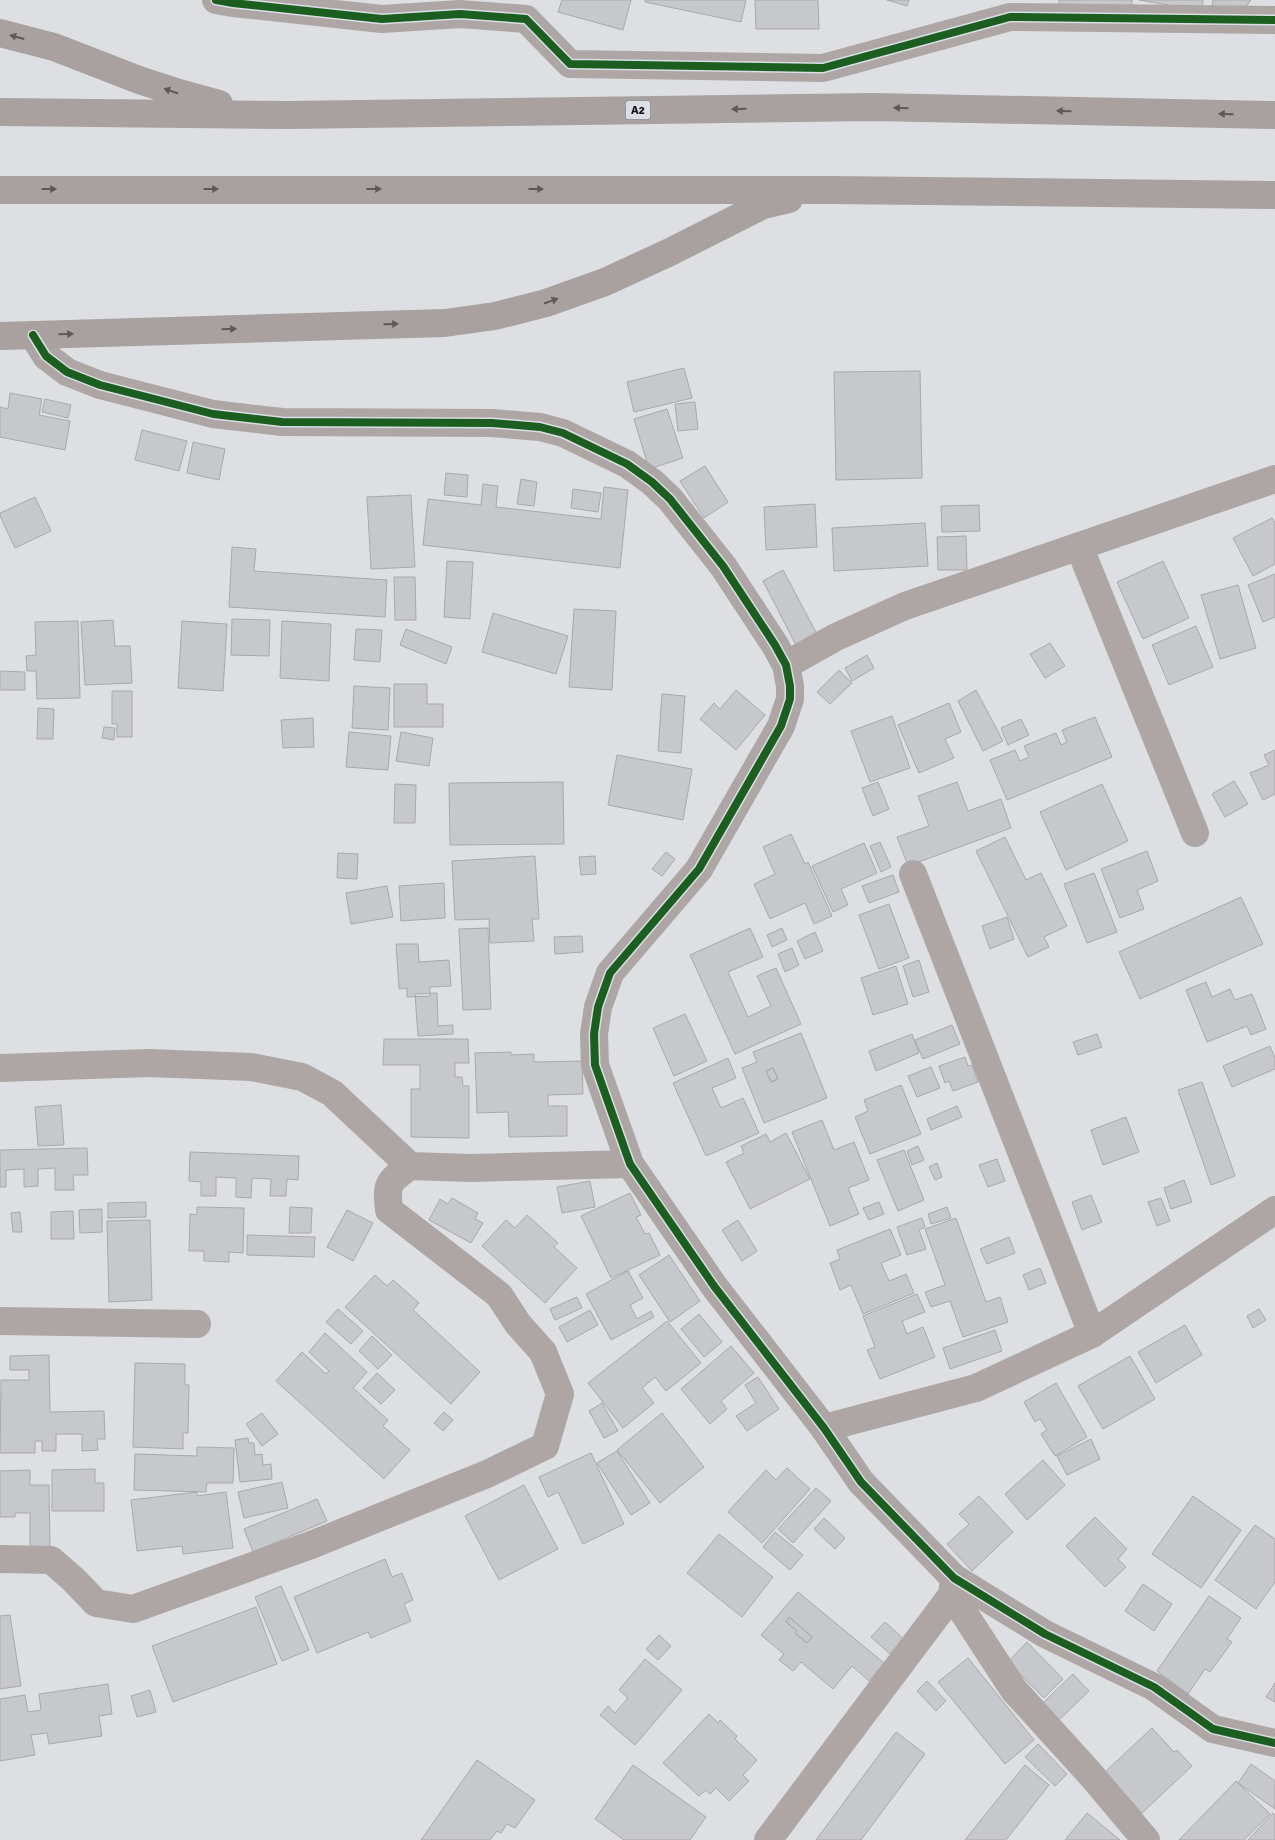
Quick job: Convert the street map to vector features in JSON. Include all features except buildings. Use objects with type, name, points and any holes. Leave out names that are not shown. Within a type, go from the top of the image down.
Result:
[{"type":"highway","points":[[0,33],[54,47],[179,93],[229,107],[287,115]]},
{"type":"highway","name":"A2","points":[[0,112],[287,115],[873,107],[1275,115]]},
{"type":"highway","points":[[0,190],[831,190],[1275,195]]},
{"type":"highway","points":[[0,336],[445,323],[495,316],[546,303],[604,282],[670,252],[763,205],[831,190]]},
{"type":"street","points":[[216,0],[233,4],[382,18],[460,14],[494,8],[526,19],[570,64],[823,68],[1013,8],[1275,20]]},
{"type":"street","points":[[33,335],[46,356],[67,372],[100,385],[213,414],[282,422],[492,423],[540,427],[563,433],[627,464],[652,482],[670,499],[723,566],[786,665],[790,686],[790,699],[781,726],[699,869],[610,973],[598,1006],[594,1034],[595,1065],[630,1164],[714,1286],[824,1428],[861,1482],[953,1587],[1014,1690],[1092,1776],[1146,1840]]},
{"type":"street","points":[[786,665],[836,638],[905,606],[1275,479]]},
{"type":"street","points":[[1079,546],[1195,833]]},
{"type":"street","points":[[913,874],[1092,1334]]},
{"type":"street","points":[[0,1068],[168,1064],[252,1067],[302,1077],[332,1093],[410,1166]]},
{"type":"street","points":[[0,1559],[51,1560],[96,1603],[134,1609],[311,1545],[487,1474],[546,1446],[560,1394],[543,1352],[518,1324],[499,1295],[389,1210],[388,1193],[391,1180],[410,1166],[470,1168],[630,1164]]},
{"type":"street","points":[[824,1428],[976,1388],[1092,1334],[1275,1210]]},
{"type":"street","points":[[0,1321],[197,1324]]},
{"type":"street","points":[[953,1587],[1154,1687],[1213,1729],[1275,1743]]},
{"type":"street","points":[[768,1840],[953,1587]]},
{"type":"cycle path","points":[[216,0],[382,19],[460,14],[526,19],[570,64],[823,68],[1010,17],[1275,20]]},
{"type":"cycle path","points":[[33,335],[46,356],[67,372],[100,385],[213,414],[282,422],[492,423],[540,427],[563,433],[627,464],[652,482],[670,499],[723,566],[775,645],[786,665],[790,686],[790,699],[781,726],[699,869],[610,973],[598,1007],[594,1034],[595,1065],[630,1164],[714,1286],[824,1428],[861,1482],[954,1578],[1045,1634],[1154,1687],[1213,1729],[1275,1743]]}]
